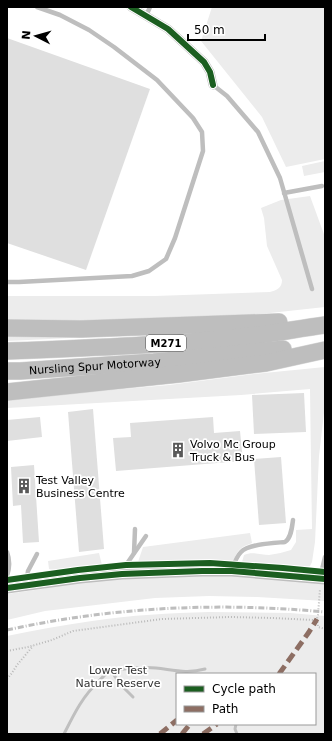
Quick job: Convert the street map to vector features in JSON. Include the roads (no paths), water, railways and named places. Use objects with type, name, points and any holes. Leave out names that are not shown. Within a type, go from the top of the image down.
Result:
[{"type":"highway","name":"M271","points":[[7,328],[81,329],[325,320]]},
{"type":"highway","name":"Nursling Spur Motorway","points":[[7,351],[73,349],[169,343],[259,335],[325,325]]},
{"type":"highway","name":"Nursling Spur Motorway","points":[[7,371],[154,362],[325,345]]},
{"type":"highway","points":[[7,392],[266,363],[325,350]]},
{"type":"street","points":[[131,7],[168,29],[204,62],[210,72],[213,85]]},
{"type":"street","points":[[7,588],[26,584],[122,574],[202,571],[232,571],[322,579]]},
{"type":"lane","points":[[7,282],[33,282],[132,276],[149,271],[166,259],[175,238],[203,151],[202,132],[193,118],[157,80],[89,30],[60,15],[37,7]]},
{"type":"lane","points":[[146,16],[150,7]]},
{"type":"lane","points":[[213,85],[227,96],[258,132],[280,178],[312,289]]},
{"type":"lane","points":[[284,193],[322,186]]},
{"type":"lane","points":[[232,571],[241,552],[247,547],[285,542],[288,540],[293,520]]},
{"type":"lane","points":[[134,554],[135,529]]},
{"type":"lane","points":[[122,574],[146,536]]},
{"type":"lane","points":[[7,552],[9,558],[9,568],[7,576]]},
{"type":"lane","points":[[26,584],[28,571],[37,554]]},
{"type":"lane","points":[[322,579],[325,557]]},
{"type":"waterway","points":[[64,734],[83,700],[93,687],[104,676],[113,671],[138,668],[156,668],[175,671],[205,669]]},
{"type":"waterway","points":[[112,672],[120,684],[133,697]]},
{"type":"waterway","points":[[236,725],[235,729],[237,734]]},
{"type":"railway","points":[[7,630],[86,616],[165,609],[245,607],[325,612]]},
{"type":"place","name":"Volvo Mc Group Truck & Bus","points":[[178,450]]},
{"type":"place","name":"Test Valley Business Centre","points":[[24,486]]},
{"type":"park label","name":"Lower Test Nature Reserve","points":[[118,676]]}]
